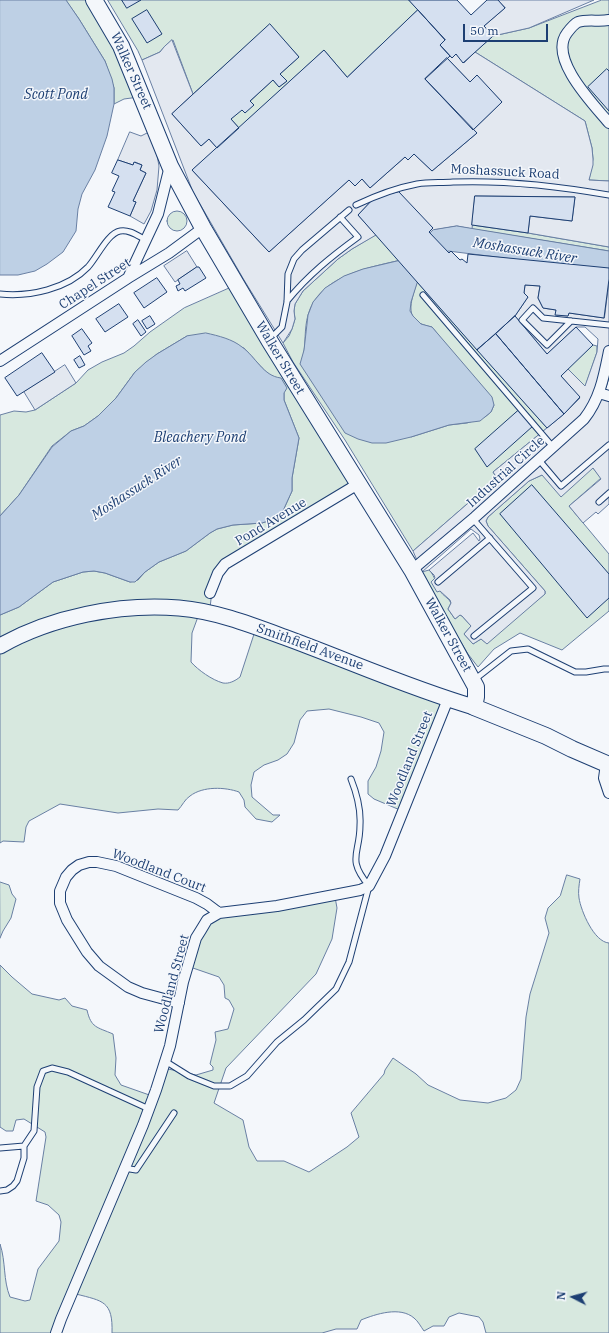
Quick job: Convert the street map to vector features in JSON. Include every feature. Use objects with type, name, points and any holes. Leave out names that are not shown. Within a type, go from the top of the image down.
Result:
[{"type":"main road","name":"Walker Street","points":[[94,0],[121,46],[170,166],[203,228],[269,340],[412,570],[473,680],[476,687],[474,708]]},
{"type":"main road","name":"Smithfield Avenue","points":[[0,646],[14,638],[49,624],[86,614],[146,608],[179,608],[232,618],[448,700],[474,708],[546,736],[608,764]]},
{"type":"street","points":[[609,20],[578,22],[572,27],[562,42],[566,67],[588,99],[609,123]]},
{"type":"street","points":[[128,278],[158,214],[170,166]]},
{"type":"street","name":"Chapel Street","points":[[0,361],[169,253],[203,228]]},
{"type":"street","points":[[608,357],[599,393],[609,396]]},
{"type":"street","name":"Industrial Circle","points":[[412,570],[473,519],[584,419],[592,409],[599,393]]},
{"type":"street","name":"Pond Avenue","points":[[210,593],[218,573],[225,564],[358,484]]},
{"type":"street","name":"Woodland Street","points":[[368,886],[385,856],[448,700]]},
{"type":"street","points":[[608,764],[604,778],[609,793]]},
{"type":"street","name":"Woodland Court","points":[[179,1003],[135,990],[116,979],[99,966],[86,952],[67,920],[60,903],[60,891],[62,886],[72,870],[79,865],[89,862],[106,863],[196,898],[219,913]]},
{"type":"street","points":[[219,913],[277,906],[360,890],[368,886]]},
{"type":"street","name":"Woodland Street","points":[[56,1333],[148,1109],[165,1061],[183,982],[196,938],[207,920],[219,913]]},
{"type":"lane","name":"Moshassuck Road","points":[[356,205],[381,194],[418,184],[470,182],[541,186],[576,189],[609,195]]},
{"type":"lane","points":[[269,340],[282,327],[287,302],[288,274],[294,259],[302,250],[349,210]]},
{"type":"lane","points":[[287,302],[300,286],[326,261],[358,237],[340,217]]},
{"type":"lane","points":[[0,294],[34,293],[49,290],[64,284],[88,267],[112,235],[119,231],[126,230],[146,240]]},
{"type":"lane","points":[[423,295],[553,447]]},
{"type":"lane","points":[[571,321],[546,345],[522,320],[534,308],[543,318],[609,325]]},
{"type":"lane","points":[[539,460],[561,486],[609,445]]},
{"type":"lane","points":[[599,502],[609,493]]},
{"type":"lane","points":[[473,519],[533,588],[474,636]]},
{"type":"lane","points":[[438,582],[490,538]]},
{"type":"lane","points":[[473,680],[511,651],[528,649],[575,672],[609,669]]},
{"type":"lane","points":[[165,1061],[189,1076],[214,1086],[230,1086],[247,1076],[277,1042],[304,1020],[336,989],[349,962],[368,886],[360,876],[356,866],[355,856],[360,840],[360,811],[356,792],[351,779]]},
{"type":"lane","points":[[0,1191],[7,1190],[17,1181],[24,1158],[24,1146],[34,1131],[37,1087],[41,1074],[47,1069],[55,1068],[68,1072],[148,1109]]},
{"type":"lane","points":[[124,1168],[136,1170],[174,1113]]},
{"type":"lane","points":[[0,1148],[24,1146]]},
{"type":"shaded area","points":[[66,0],[99,0],[146,96],[124,99],[114,104],[114,88],[105,61]]},
{"type":"shaded area","points":[[108,0],[409,0],[418,10],[347,77],[324,50],[239,128],[231,119],[273,80],[279,87],[287,81],[280,74],[299,57],[270,25],[193,94],[173,40],[160,52],[142,60]]},
{"type":"shaded area","points":[[498,0],[594,0],[529,28],[493,36],[484,26],[505,8]]},
{"type":"shaded area","points":[[602,0],[609,0],[609,181],[589,180],[593,159],[592,148],[585,121],[475,52],[493,36],[529,28]]},
{"type":"shaded area","points":[[172,40],[193,94],[172,114],[201,146],[209,139],[217,148],[192,170],[269,252],[349,180],[355,186],[362,179],[370,188],[405,157],[408,160],[414,154],[432,171],[477,133],[473,130],[502,102],[477,76],[470,82],[447,58],[450,56],[452,58],[456,54],[464,63],[475,52],[585,121],[592,148],[593,159],[589,180],[609,181],[609,247],[528,233],[530,216],[572,221],[575,197],[475,196],[472,229],[457,226],[434,230],[430,233],[375,197],[358,215],[376,235],[338,259],[303,291],[295,304],[295,319],[292,329],[283,343],[244,280],[193,192],[142,60],[160,52]]},
{"type":"shaded area","points":[[130,132],[141,136],[149,132],[156,150],[159,166],[157,190],[151,211],[144,224],[130,216],[136,202],[133,201],[146,173],[140,170],[142,165],[135,162],[133,165],[118,160]]},
{"type":"shaded area","points":[[177,211],[184,214],[187,221],[184,228],[177,231],[170,228],[167,221],[170,214]]},
{"type":"shaded area","points":[[472,225],[609,247],[609,251],[472,229]]},
{"type":"shaded area","points":[[376,235],[401,260],[374,266],[346,276],[322,291],[314,302],[308,315],[303,358],[411,437],[449,425],[467,423],[485,417],[491,412],[494,405],[432,327],[416,321],[412,316],[411,304],[417,282],[547,428],[493,472],[497,478],[413,551],[345,440],[293,362],[283,343],[289,336],[292,329],[295,319],[295,304],[303,291],[338,259]]},
{"type":"shaded area","points":[[187,251],[197,267],[175,282],[164,266]]},
{"type":"shaded area","points":[[609,282],[609,378],[602,399],[609,394],[609,504],[598,514],[596,512],[583,523],[569,506],[601,479],[593,468],[561,497],[542,475],[529,481],[488,517],[486,521],[488,526],[545,591],[545,594],[487,644],[481,639],[473,644],[464,634],[471,626],[460,615],[455,619],[448,609],[451,603],[450,600],[440,591],[437,592],[431,582],[435,578],[434,575],[429,570],[473,533],[479,541],[479,535],[471,529],[422,572],[413,551],[497,478],[493,472],[564,414],[580,398],[561,376],[568,369],[585,386],[597,352],[598,339],[585,327],[576,327],[547,354],[515,316],[528,297],[524,293],[525,285],[540,286],[538,298],[543,308],[556,310],[556,315],[568,316],[569,313],[604,318]]},
{"type":"shaded area","points":[[239,284],[358,481],[223,566],[213,582],[210,608],[199,614],[192,633],[191,662],[214,680],[223,683],[230,683],[234,681],[240,677],[256,628],[448,699],[400,810],[374,799],[368,794],[368,781],[376,767],[381,751],[384,732],[379,723],[329,709],[307,711],[300,720],[294,743],[287,754],[278,760],[264,765],[254,772],[251,785],[252,797],[273,815],[280,815],[272,822],[256,819],[245,807],[244,800],[239,792],[214,788],[201,790],[190,796],[178,810],[158,809],[118,813],[60,804],[29,821],[26,827],[24,842],[3,841],[0,843],[0,615],[19,607],[53,582],[83,572],[94,571],[105,573],[130,582],[138,580],[145,572],[159,562],[186,551],[217,529],[233,525],[262,523],[274,519],[282,513],[292,491],[292,478],[299,438],[284,400],[284,393],[273,377],[265,371],[244,348],[187,336],[157,354],[135,372],[116,398],[98,416],[84,426],[71,431],[52,446],[19,495],[0,516],[0,415],[14,411],[26,412],[35,410],[76,383],[88,370],[102,362],[124,353],[184,308]]},
{"type":"shaded area","points":[[593,345],[597,346],[597,352],[585,387],[568,369]]},
{"type":"shaded area","points":[[65,365],[76,383],[35,410],[24,392]]},
{"type":"shaded area","points":[[593,468],[601,478],[569,506],[609,554],[609,611],[562,650],[520,633],[494,649],[478,667],[468,654],[431,592],[422,572],[429,570],[440,591],[451,603],[448,609],[455,619],[460,615],[471,626],[464,634],[473,644],[481,639],[485,642],[545,594],[545,591],[488,526],[486,521],[488,517],[529,481],[542,475]]},
{"type":"shaded area","points":[[567,875],[580,879],[579,898],[585,918],[593,932],[603,941],[609,943],[609,1333],[486,1333],[483,1322],[479,1317],[459,1313],[449,1317],[444,1326],[433,1326],[424,1331],[418,1322],[408,1314],[402,1312],[388,1312],[361,1320],[357,1329],[336,1329],[322,1333],[112,1333],[111,1314],[108,1308],[100,1301],[76,1294],[59,1333],[0,1333],[0,1244],[6,1284],[10,1297],[25,1301],[30,1300],[38,1269],[59,1241],[61,1222],[59,1215],[48,1205],[36,1201],[46,1137],[45,1132],[24,1119],[16,1120],[13,1131],[6,1131],[0,1127],[0,965],[32,994],[59,1000],[65,998],[72,1006],[87,1010],[93,1024],[113,1034],[116,1058],[115,1075],[121,1085],[155,1097],[168,1069],[196,1075],[213,1070],[213,1067],[210,1064],[216,1040],[215,1032],[228,1029],[234,1009],[229,1000],[225,998],[224,985],[219,977],[190,967],[203,931],[214,916],[335,897],[337,908],[332,939],[316,974],[226,1068],[214,1103],[243,1120],[249,1147],[257,1161],[284,1161],[309,1172],[347,1147],[359,1137],[351,1113],[384,1074],[393,1058],[416,1074],[428,1085],[460,1100],[488,1103],[506,1098],[516,1090],[521,1079],[526,1017],[530,994],[549,933],[545,918],[548,908],[560,896]]},
{"type":"shaded area","points":[[0,882],[9,885],[12,894],[16,899],[11,918],[0,938]]},
{"type":"water","name":"Scott Pond","points":[[0,0],[66,0],[105,61],[114,88],[114,104],[107,136],[95,170],[82,194],[78,209],[76,231],[63,252],[35,271],[18,275],[0,275]]},
{"type":"water","name":"Moshassuck River","points":[[457,226],[609,251],[609,271],[448,251],[419,277],[411,302],[410,311],[421,324],[432,327],[492,397],[494,405],[491,412],[480,421],[449,425],[386,443],[372,443],[345,433],[300,364],[304,350],[308,315],[313,302],[325,288],[344,276],[363,269],[401,260],[433,230]]},
{"type":"water","name":"Bleachery Pond","points":[[206,333],[225,338],[238,344],[247,351],[269,374],[281,378],[287,388],[284,393],[284,400],[299,438],[292,478],[292,491],[282,513],[274,519],[262,523],[233,525],[217,529],[186,551],[159,562],[145,572],[135,582],[130,582],[105,573],[94,571],[83,572],[53,582],[19,607],[0,615],[0,516],[19,495],[52,447],[71,431],[84,426],[98,416],[116,398],[135,372],[146,362],[187,336]]},
{"type":"building","points":[[122,0],[141,0],[127,8]]},
{"type":"building","points":[[409,0],[457,0],[471,15],[487,0],[498,0],[505,8],[484,26],[493,36],[463,63],[456,54],[452,58],[440,45],[445,40]]},
{"type":"building","points":[[147,10],[162,34],[147,43],[132,19]]},
{"type":"building","points":[[418,10],[445,40],[440,45],[450,56],[425,79],[477,133],[432,171],[414,154],[408,160],[405,157],[370,188],[362,179],[355,186],[349,180],[269,252],[192,170],[324,50],[347,77]]},
{"type":"building","points":[[270,24],[299,57],[280,74],[287,81],[279,87],[273,80],[250,101],[254,105],[245,113],[242,110],[231,119],[239,128],[217,148],[209,139],[201,146],[172,114]]},
{"type":"building","points":[[447,58],[470,82],[477,75],[502,102],[473,130],[425,79]]},
{"type":"building","points":[[607,69],[609,71],[609,111],[588,87]]},
{"type":"building","points":[[118,160],[133,165],[134,162],[142,165],[140,170],[146,173],[133,201],[136,202],[130,216],[108,207],[115,192],[112,191],[119,176],[112,173]]},
{"type":"building","points":[[399,192],[433,228],[429,232],[449,253],[451,251],[460,260],[462,259],[467,263],[468,254],[609,268],[604,318],[569,313],[568,316],[555,315],[556,310],[543,308],[538,298],[540,286],[525,285],[524,293],[528,297],[515,316],[477,350],[358,215],[375,197]]},
{"type":"building","points":[[475,196],[575,197],[572,221],[530,216],[528,233],[472,225]]},
{"type":"building","points":[[199,267],[206,278],[185,291],[183,288],[178,291],[176,286],[180,284],[178,280]]},
{"type":"building","points":[[157,278],[167,292],[144,308],[134,293]]},
{"type":"building","points":[[119,304],[128,317],[105,332],[96,319]]},
{"type":"building","points":[[150,316],[155,324],[147,329],[142,321]]},
{"type":"building","points":[[515,316],[547,354],[576,327],[593,345],[561,376],[580,397],[564,414],[496,334]]},
{"type":"building","points":[[138,320],[146,332],[141,336],[133,324]]},
{"type":"building","points":[[82,329],[92,343],[88,346],[91,351],[84,355],[72,336]]},
{"type":"building","points":[[496,334],[564,414],[547,428],[477,350]]},
{"type":"building","points":[[42,353],[55,372],[17,396],[5,378]]},
{"type":"building","points":[[80,356],[85,365],[79,368],[74,360]]},
{"type":"building","points":[[519,410],[533,426],[487,467],[475,449]]},
{"type":"building","points":[[532,485],[609,574],[609,598],[587,618],[500,514]]}]
